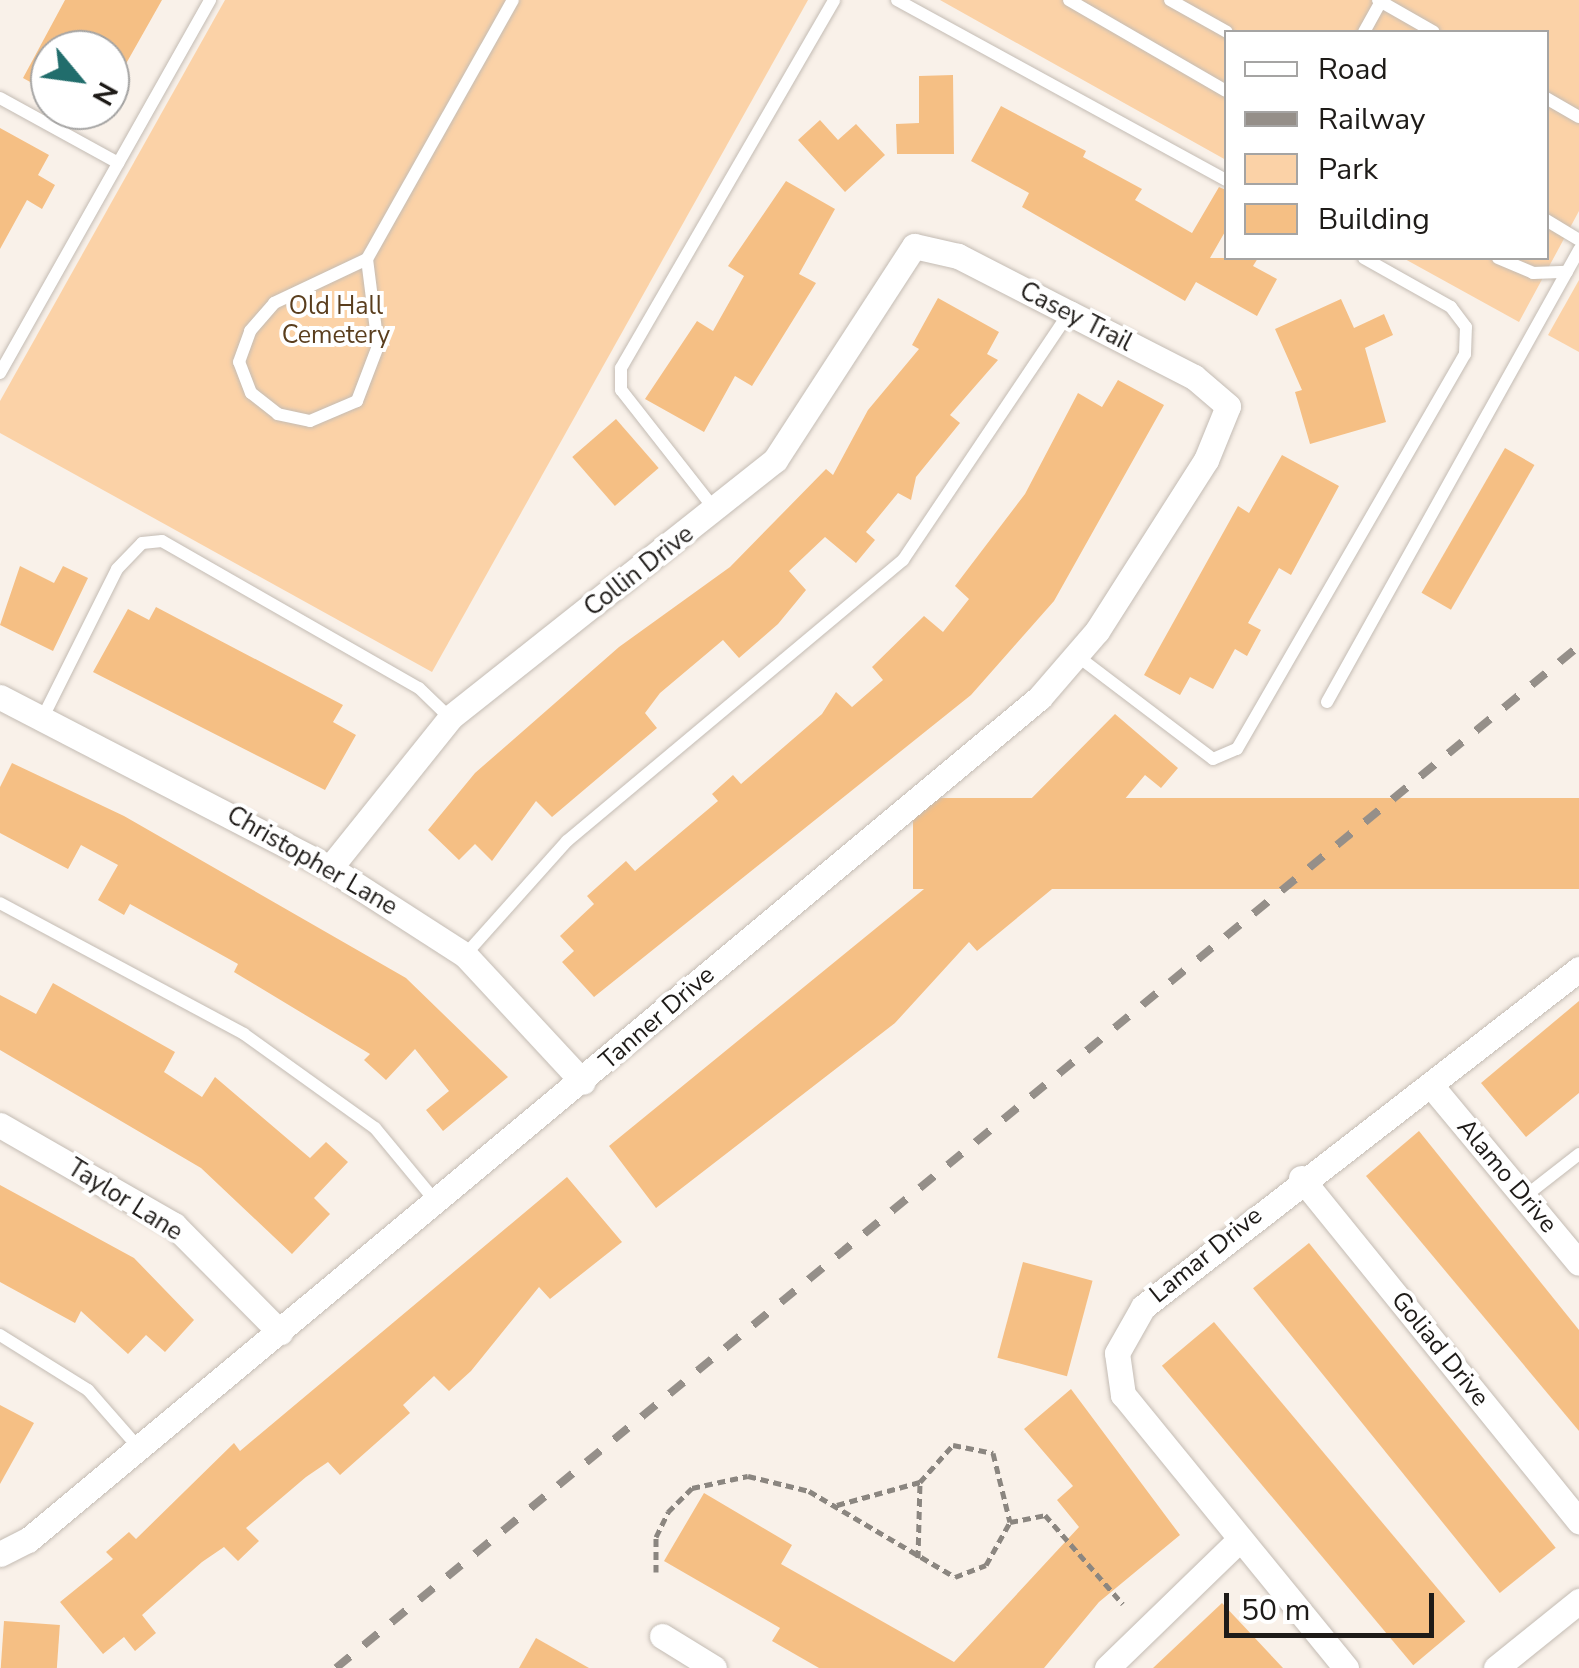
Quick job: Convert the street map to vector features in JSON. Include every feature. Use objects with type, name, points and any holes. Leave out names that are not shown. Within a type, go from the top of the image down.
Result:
[{"type":"street","name":"Collin Drive","points":[[330,868],[450,718],[716,511],[806,422],[914,246]]},
{"type":"street","name":"Casey Trail","points":[[914,246],[958,256],[1194,377],[1228,406]]},
{"type":"street","name":"Tanner Drive","points":[[0,1554],[139,1448],[280,1332],[1040,697],[1076,656],[1206,460],[1228,406]]},
{"type":"street","name":"Christopher Lane","points":[[0,698],[330,868],[466,955],[583,1082]]},
{"type":"street","name":"Lamar Drive","points":[[1346,1668],[1124,1395],[1116,1352],[1143,1307],[1300,1178],[1434,1089],[1579,969]]},
{"type":"street","name":"Alamo Drive","points":[[1434,1089],[1579,1262]]},
{"type":"street","name":"Taylor Lane","points":[[0,1125],[174,1225],[280,1332]]},
{"type":"street","name":"Goliad Drive","points":[[1300,1178],[1579,1521]]},
{"type":"street","points":[[1107,1668],[1240,1539]]},
{"type":"street","points":[[1496,1668],[1579,1601]]},
{"type":"street","points":[[662,1636],[714,1668]]},
{"type":"lane","points":[[0,373],[210,0]]},
{"type":"lane","points":[[367,259],[378,346],[358,402],[310,421],[278,414],[251,393],[239,362],[250,331],[274,303],[367,259],[512,0]]},
{"type":"lane","points":[[716,511],[622,390],[621,368],[834,0]]},
{"type":"lane","points":[[897,0],[1224,179]]},
{"type":"lane","points":[[1069,0],[1224,90]]},
{"type":"lane","points":[[1170,0],[1224,30]]},
{"type":"lane","points":[[1365,30],[1380,1],[1431,30]]},
{"type":"lane","points":[[0,98],[118,163]]},
{"type":"lane","points":[[1549,100],[1579,117]]},
{"type":"lane","points":[[1549,222],[1579,240]]},
{"type":"lane","points":[[1327,702],[1579,251]]},
{"type":"lane","points":[[1076,656],[1213,760],[1237,750],[1465,354],[1466,327],[1451,307],[1368,260]]},
{"type":"lane","points":[[1503,260],[1533,273],[1567,272]]},
{"type":"lane","points":[[466,955],[567,841],[902,560],[1069,313]]},
{"type":"lane","points":[[43,717],[117,569],[142,544],[162,541],[419,688],[450,718]]},
{"type":"lane","points":[[0,904],[244,1034],[375,1128],[437,1202]]},
{"type":"lane","points":[[1524,1197],[1579,1154]]},
{"type":"lane","points":[[0,1335],[88,1390],[139,1448]]},
{"type":"path","points":[[830,1504],[877,1500],[920,1482],[953,1445],[978,1444],[1006,1477],[1010,1522]]},
{"type":"path","points":[[656,1572],[656,1537],[668,1512],[722,1476],[774,1480],[830,1504],[918,1559],[955,1577],[971,1574],[1010,1522],[1045,1514],[1122,1604]]},
{"type":"path","points":[[918,1559],[920,1482]]},
{"type":"green space","name":"Old Hall Cemetery","points":[[225,0],[808,0],[432,672],[0,433],[0,401]]},
{"type":"green space","points":[[940,0],[1579,0],[1579,211],[1519,322],[1407,260],[1549,260],[1549,30],[1224,30],[1224,159]]},
{"type":"green space","points":[[1579,280],[1579,352],[1548,335]]},
{"type":"building","points":[[65,0],[162,0],[130,57],[130,30],[49,30]]},
{"type":"building","points":[[953,75],[954,154],[897,154],[896,124],[919,123],[919,76]]},
{"type":"building","points":[[1001,106],[1086,151],[1083,157],[1142,189],[1135,200],[1192,233],[1219,187],[1224,189],[1224,234],[1210,258],[1257,260],[1253,266],[1277,279],[1257,316],[1196,282],[1185,301],[1022,207],[1029,193],[971,161]]},
{"type":"building","points":[[820,120],[838,140],[856,124],[885,155],[845,192],[798,140]]},
{"type":"building","points":[[0,128],[49,155],[38,175],[55,185],[42,209],[27,200],[0,249]]},
{"type":"building","points":[[786,181],[835,209],[799,274],[816,283],[752,386],[735,376],[704,432],[645,399],[697,321],[713,331],[744,276],[728,266]]},
{"type":"building","points":[[938,298],[999,332],[987,354],[998,360],[950,415],[960,423],[916,477],[911,500],[898,493],[866,532],[875,540],[856,563],[825,537],[789,571],[806,590],[778,624],[739,658],[723,640],[660,693],[645,713],[657,728],[552,817],[536,801],[492,861],[475,844],[459,860],[428,830],[475,773],[619,647],[730,567],[826,469],[833,475],[868,410],[919,349],[912,345]]},
{"type":"building","points":[[1341,299],[1354,328],[1384,314],[1393,335],[1365,348],[1386,422],[1310,444],[1295,392],[1302,390],[1275,329]]},
{"type":"building","points":[[1118,380],[1164,405],[1054,601],[971,695],[594,997],[562,962],[574,951],[560,936],[594,904],[587,896],[626,861],[635,871],[718,801],[712,794],[733,775],[741,784],[822,714],[836,692],[852,707],[883,680],[872,667],[924,616],[943,632],[969,599],[955,586],[1025,494],[1078,393],[1102,407]]},
{"type":"building","points":[[616,419],[659,468],[615,506],[572,457]]},
{"type":"building","points":[[1505,448],[1534,465],[1451,610],[1422,593]]},
{"type":"building","points":[[1282,455],[1339,486],[1291,575],[1279,568],[1248,623],[1261,630],[1247,656],[1235,649],[1213,689],[1190,677],[1180,695],[1144,675],[1238,506],[1249,513]]},
{"type":"building","points":[[20,566],[54,583],[63,566],[88,578],[53,651],[0,625]]},
{"type":"building","points":[[156,607],[343,705],[333,722],[356,735],[325,790],[93,672],[128,609],[149,620]]},
{"type":"building","points":[[1115,714],[1178,768],[1161,788],[1145,775],[1113,813],[1126,828],[977,951],[969,942],[895,1023],[656,1208],[609,1146],[1016,814]]},
{"type":"building","points":[[12,763],[124,816],[406,978],[508,1077],[443,1131],[426,1110],[449,1091],[415,1049],[386,1080],[364,1060],[370,1054],[234,972],[238,964],[130,904],[124,915],[98,900],[118,865],[81,845],[68,869],[0,833],[0,787]]},
{"type":"building","points":[[913,798],[1579,798],[1579,889],[913,889]]},
{"type":"building","points":[[53,983],[175,1052],[164,1072],[202,1097],[215,1077],[310,1158],[326,1142],[348,1162],[314,1198],[330,1214],[292,1254],[201,1168],[0,1050],[0,995],[36,1014]]},
{"type":"building","points":[[1579,1001],[1579,1093],[1526,1137],[1481,1083]]},
{"type":"building","points":[[1419,1131],[1579,1330],[1579,1431],[1366,1176]]},
{"type":"building","points":[[567,1177],[622,1242],[550,1299],[539,1287],[471,1371],[449,1391],[434,1376],[403,1405],[410,1413],[340,1475],[328,1462],[306,1477],[246,1528],[259,1541],[238,1561],[224,1547],[202,1562],[142,1615],[156,1633],[135,1651],[124,1637],[103,1654],[60,1602],[113,1559],[106,1552],[129,1532],[136,1539],[234,1443],[240,1451]]},
{"type":"building","points":[[0,1185],[134,1258],[194,1320],[165,1352],[146,1335],[128,1354],[81,1311],[75,1323],[0,1282]]},
{"type":"building","points":[[1309,1243],[1556,1548],[1500,1593],[1253,1288]]},
{"type":"building","points":[[1023,1262],[1093,1281],[1067,1376],[997,1358]]},
{"type":"building","points":[[1214,1322],[1465,1622],[1413,1665],[1162,1366]]},
{"type":"building","points":[[1071,1389],[1180,1535],[1099,1602],[1044,1668],[819,1668],[772,1641],[780,1628],[664,1561],[704,1493],[792,1545],[781,1564],[954,1662],[1079,1527],[1057,1500],[1073,1486],[1024,1429]]},
{"type":"building","points":[[0,1405],[34,1423],[0,1484]]},
{"type":"building","points":[[1222,1603],[1283,1668],[1153,1668]]},
{"type":"building","points":[[4,1621],[60,1625],[57,1668],[1,1668]]},
{"type":"building","points":[[536,1638],[589,1668],[519,1668]]},
{"type":"railway","points":[[336,1668],[1579,646]]}]
